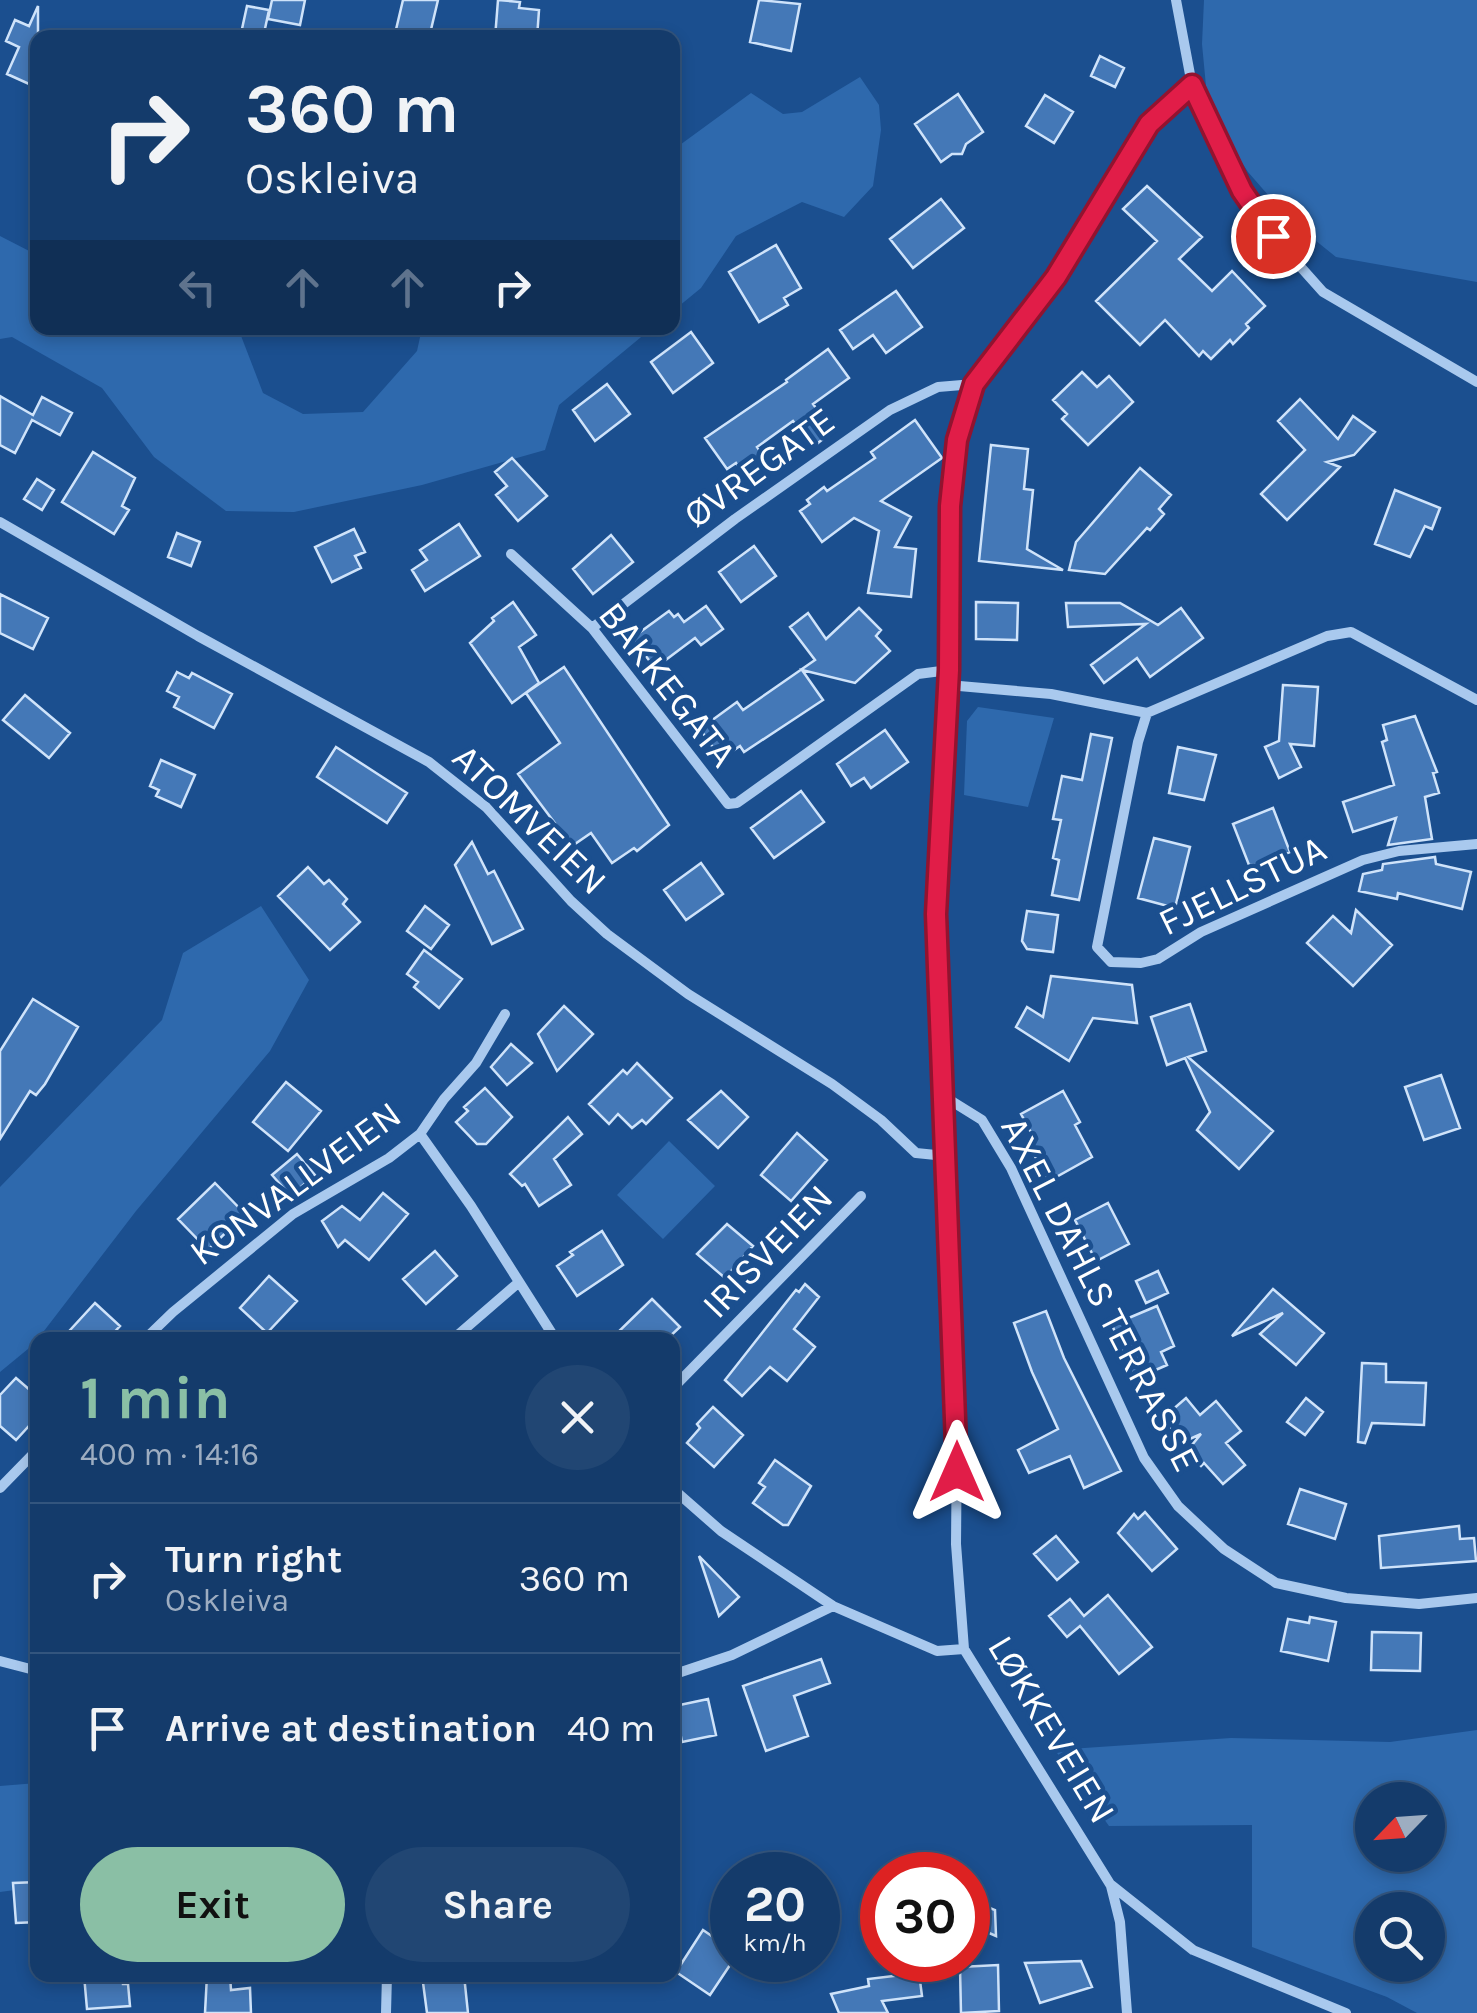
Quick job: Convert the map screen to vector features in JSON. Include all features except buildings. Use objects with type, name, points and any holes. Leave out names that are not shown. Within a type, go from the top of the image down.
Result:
[{"type":"street","points":[[1176,0],[1192,85],[1242,191],[1273,236],[1323,292],[1477,382]]},
{"type":"street","name":"LØKKEVEIEN","points":[[1192,85],[1149,124],[1056,277],[974,384],[957,440],[950,506],[949,670],[936,914],[957,1436],[956,1544],[964,1649],[1110,1884],[1194,1950],[1346,2013]]},
{"type":"street","name":"ØVREGATE","points":[[592,628],[735,519],[890,410],[938,387],[974,384]]},
{"type":"street","name":"ATOMVEIEN","points":[[0,522],[429,762],[486,807],[571,901],[608,934],[688,994],[832,1084],[916,1152],[946,1156]]},
{"type":"street","name":"BAKKEGATA","points":[[510,554],[592,628],[728,804],[738,803],[918,674],[949,670]]},
{"type":"street","points":[[948,685],[1051,694],[1147,713],[1327,636],[1350,632],[1477,700]]},
{"type":"street","name":"FJELLSTUA","points":[[1147,713],[1097,947],[1111,962],[1158,959],[1202,932],[1363,860],[1399,851],[1477,844]]},
{"type":"street","name":"KONVALLVEIEN","points":[[152,1332],[293,1214],[388,1158],[420,1134],[476,1063],[505,1014]]},
{"type":"street","name":"AXEL DAHLS TERRASSE","points":[[945,1096],[982,1120],[1004,1156],[1144,1458],[1190,1517],[1224,1549],[1276,1582],[1346,1598],[1419,1604],[1477,1598]]},
{"type":"street","points":[[420,1134],[551,1332]]},
{"type":"street","name":"IRISVEIEN","points":[[680,1381],[861,1196]]},
{"type":"street","points":[[461,1332],[518,1282]]},
{"type":"street","points":[[0,1488],[30,1457]]},
{"type":"street","points":[[680,1495],[721,1531],[833,1606],[937,1650],[964,1649]]},
{"type":"street","points":[[680,1673],[732,1655],[833,1606]]},
{"type":"street","points":[[0,1661],[30,1669]]},
{"type":"street","points":[[1110,1884],[1120,1922],[1127,2013]]},
{"type":"street","points":[[386,2013],[387,1982]]},
{"type":"shaded area","points":[[1204,0],[1477,0],[1477,282],[1336,257],[1290,220],[1248,172],[1225,136],[1206,86],[1202,44]]},
{"type":"shaded area","points":[[860,77],[879,105],[881,130],[873,186],[844,217],[802,202],[736,236],[701,288],[680,305],[680,145],[751,93],[783,114],[802,112]]},
{"type":"shaded area","points":[[0,236],[30,251],[30,335],[241,335],[263,393],[303,414],[363,412],[417,351],[420,335],[644,335],[559,405],[545,450],[422,485],[294,512],[226,511],[154,457],[102,388],[12,337],[0,339]]},
{"type":"shaded area","points":[[978,707],[1054,718],[1028,807],[964,795],[967,721]]},
{"type":"shaded area","points":[[261,906],[309,980],[270,1051],[136,1211],[43,1332],[30,1332],[30,1347],[0,1372],[0,1187],[162,1020],[183,953]]},
{"type":"shaded area","points":[[669,1141],[715,1186],[663,1239],[617,1195]]},
{"type":"shaded area","points":[[1477,1730],[1477,2013],[1417,2013],[1387,1997],[1252,1947],[1252,1825],[1109,1826],[1055,1750],[1231,1738],[1390,1742]]},
{"type":"shaded area","points":[[30,1784],[30,1888],[0,1892],[0,1786]]},
{"type":"route","points":[[957,1472],[936,914],[949,670],[950,506],[957,440],[974,384],[1056,277],[1149,124],[1192,85],[1242,191],[1273,236]]}]
